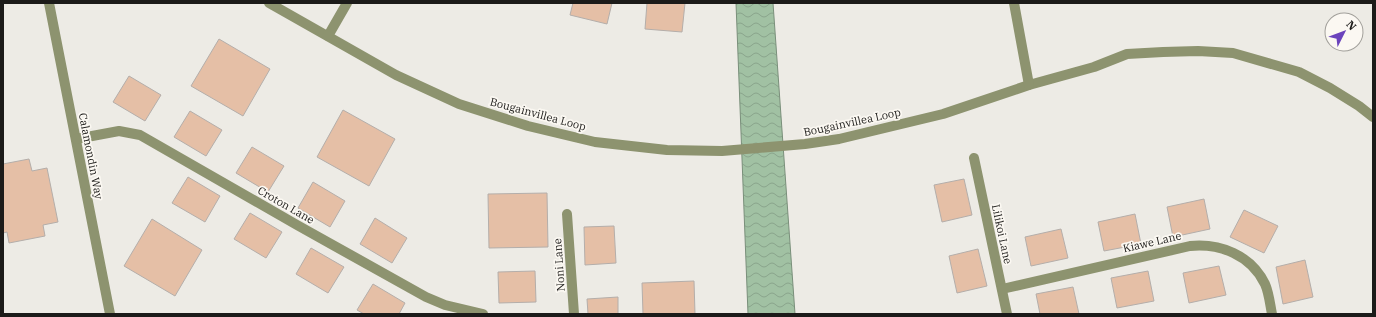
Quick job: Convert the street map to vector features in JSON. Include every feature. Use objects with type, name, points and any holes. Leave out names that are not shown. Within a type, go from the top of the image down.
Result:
[{"type":"street","name":"Calamondin Way","points":[[49,3],[110,314]]},
{"type":"street","name":"Bougainvillea Loop","points":[[269,3],[396,75],[459,104],[528,126],[595,142],[667,150],[722,151],[805,144],[839,139],[943,114],[1029,85],[1094,67],[1127,54],[1198,51],[1233,53],[1299,72],[1330,88],[1359,106],[1373,117]]},
{"type":"street","points":[[328,36],[347,3]]},
{"type":"street","points":[[1014,3],[1029,85]]},
{"type":"street","name":"Croton Lane","points":[[76,139],[119,131],[140,135],[426,297],[445,305],[483,314]]},
{"type":"street","name":"Lilikoi Lane","points":[[974,158],[1007,314]]},
{"type":"street","name":"Noni Lane","points":[[567,214],[574,314]]},
{"type":"street","name":"Kiawe Lane","points":[[1002,289],[1190,246],[1206,245],[1230,251],[1250,264],[1264,283],[1272,314]]},
{"type":"water","points":[[736,3],[773,3],[795,314],[748,314]]},
{"type":"building","points":[[573,3],[612,3],[607,24],[570,15]]},
{"type":"building","points":[[647,3],[685,3],[682,32],[645,29]]},
{"type":"building","points":[[219,39],[270,69],[243,116],[191,86]]},
{"type":"building","points":[[129,76],[161,95],[145,121],[113,102]]},
{"type":"building","points":[[343,110],[395,139],[369,186],[317,157]]},
{"type":"building","points":[[190,111],[222,130],[206,156],[174,137]]},
{"type":"building","points":[[252,147],[284,166],[268,192],[236,173]]},
{"type":"building","points":[[29,159],[32,171],[47,168],[58,222],[43,225],[45,236],[9,243],[7,232],[3,233],[3,164]]},
{"type":"building","points":[[188,177],[220,196],[205,222],[172,203]]},
{"type":"building","points":[[964,179],[972,215],[942,222],[934,185]]},
{"type":"building","points":[[313,182],[345,201],[330,227],[298,208]]},
{"type":"building","points":[[547,193],[548,247],[489,248],[488,194]]},
{"type":"building","points":[[1204,199],[1210,229],[1173,237],[1167,207]]},
{"type":"building","points":[[1244,210],[1278,226],[1264,253],[1230,237]]},
{"type":"building","points":[[250,213],[282,232],[266,258],[234,239]]},
{"type":"building","points":[[1135,214],[1141,244],[1104,251],[1098,222]]},
{"type":"building","points":[[375,218],[407,238],[392,263],[360,244]]},
{"type":"building","points":[[152,219],[202,250],[175,296],[124,266]]},
{"type":"building","points":[[614,226],[616,263],[585,265],[584,227]]},
{"type":"building","points":[[1061,229],[1068,258],[1031,266],[1025,237]]},
{"type":"building","points":[[311,248],[344,267],[328,293],[296,274]]},
{"type":"building","points":[[978,249],[987,286],[957,293],[949,256]]},
{"type":"building","points":[[1305,260],[1313,297],[1283,304],[1276,267]]},
{"type":"building","points":[[1219,266],[1226,295],[1189,303],[1183,273]]},
{"type":"building","points":[[535,271],[536,302],[499,303],[498,272]]},
{"type":"building","points":[[1148,271],[1154,301],[1117,308],[1111,278]]},
{"type":"building","points":[[694,281],[695,314],[643,314],[642,283]]},
{"type":"building","points":[[373,284],[405,303],[399,314],[364,314],[357,310]]},
{"type":"building","points":[[1073,287],[1079,314],[1040,314],[1036,294]]},
{"type":"building","points":[[618,297],[618,314],[588,314],[587,299]]}]
